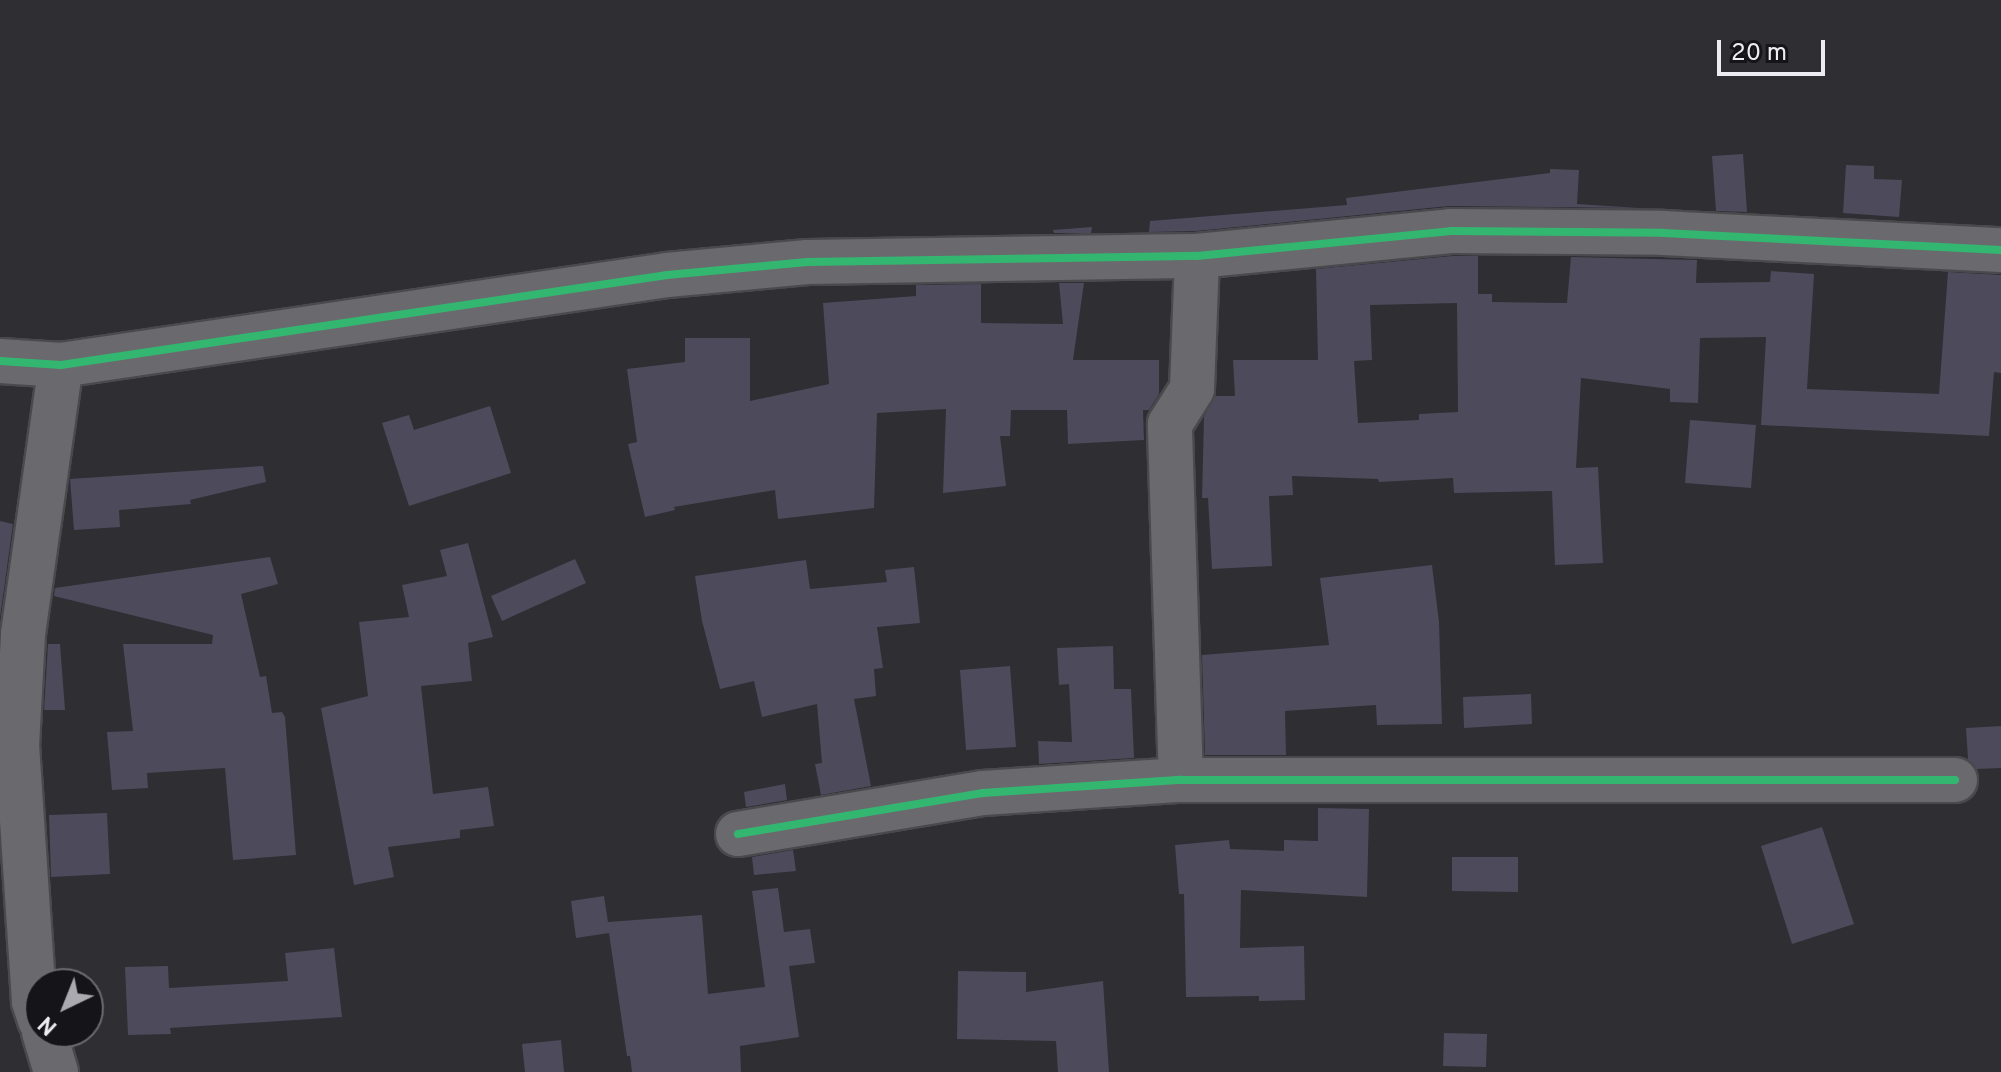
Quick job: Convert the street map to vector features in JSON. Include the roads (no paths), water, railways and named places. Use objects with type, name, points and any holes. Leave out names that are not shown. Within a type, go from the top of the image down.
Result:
[{"type":"street","points":[[0,361],[61,365],[667,275],[807,262],[1197,256],[1451,231],[1663,233],[2001,250]]},
{"type":"street","points":[[1181,780],[1170,424],[1192,389],[1197,256]]},
{"type":"street","points":[[28,968],[18,730],[23,634],[61,365]]},
{"type":"street","points":[[738,834],[983,793],[1181,780],[1955,780]]},
{"type":"street","points":[[45,1048],[56,1072]]}]
